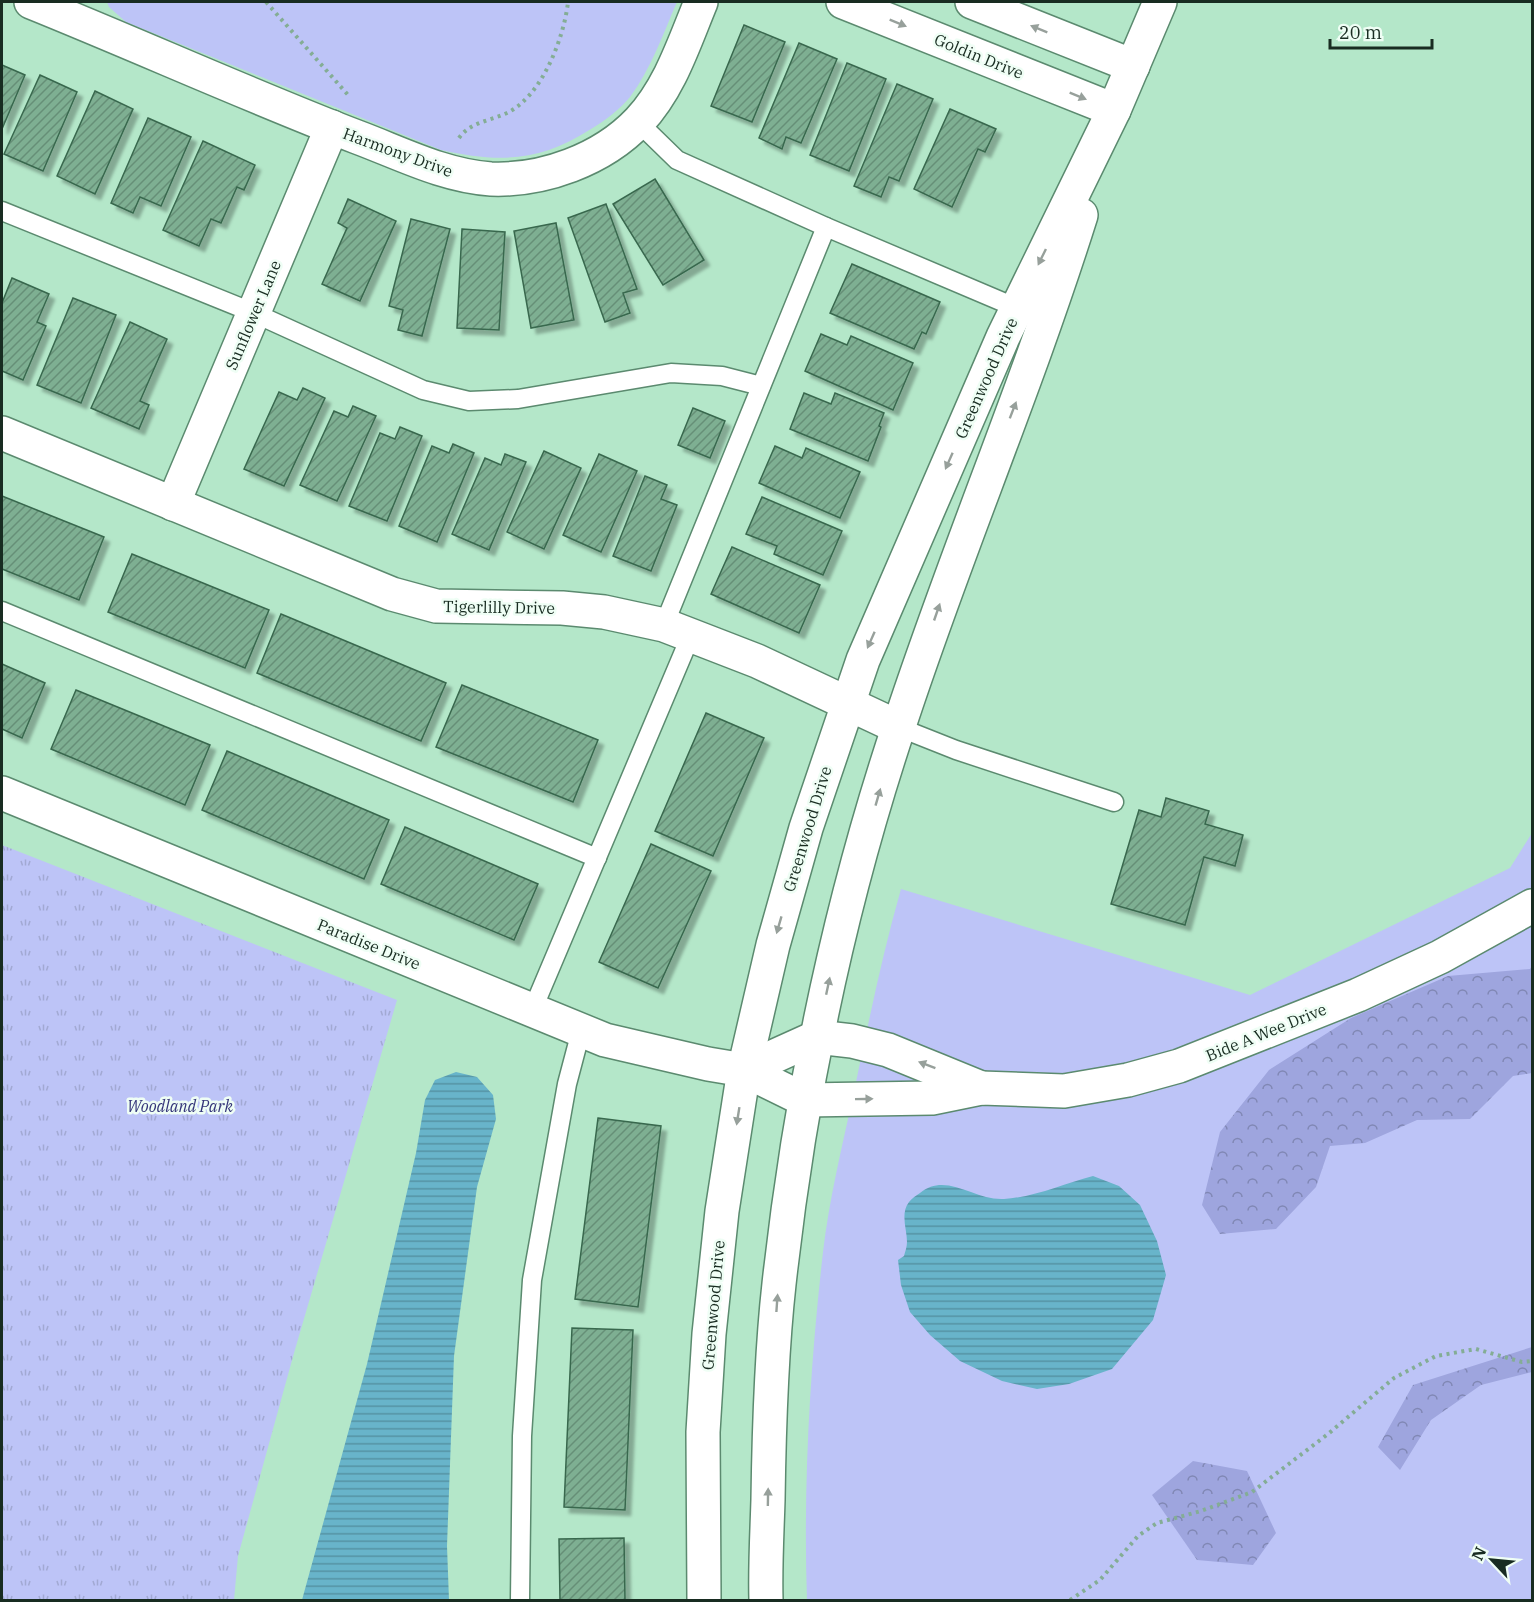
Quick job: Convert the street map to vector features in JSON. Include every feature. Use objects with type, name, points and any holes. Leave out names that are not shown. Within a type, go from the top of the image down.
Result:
[{"type":"street","name":"Harmony Drive","points":[[31,2],[66,8],[332,127],[454,174],[491,179],[522,177],[581,162],[613,142],[638,122],[671,73],[701,2]]},
{"type":"street","name":"Goldin Drive","points":[[843,2],[1114,111]]},
{"type":"street","points":[[972,2],[1133,66]]},
{"type":"street","name":"Greenwood Drive","points":[[704,1600],[703,1432],[709,1334],[722,1211],[744,1070],[773,945],[806,828],[863,660],[1017,308],[1114,111],[1160,2]]},
{"type":"street","name":"Greenwood Drive","points":[[766,1600],[769,1426],[778,1286],[805,1100],[838,941],[898,727],[946,586],[1058,289],[1114,111]]},
{"type":"street","name":"Sunflower Lane","points":[[173,504],[332,127]]},
{"type":"street","name":"Tigerlilly Drive","points":[[2,433],[392,594],[436,606],[562,608],[604,612],[677,630],[757,661],[898,727]]},
{"type":"street","name":"Paradise Drive","points":[[2,793],[605,1040],[744,1070]]},
{"type":"street","name":"Bide A Wee Drive","points":[[744,1070],[805,1100],[932,1098],[981,1088],[1064,1091],[1128,1080],[1179,1066],[1358,995],[1440,957],[1533,906]]},
{"type":"street","points":[[744,1070],[817,1037]]},
{"type":"street","name":"Bide A Wee Drive","points":[[817,1037],[852,1041],[888,1050],[981,1088]]},
{"type":"lane","points":[[638,122],[677,160],[826,227],[1017,308]]},
{"type":"lane","points":[[2,211],[254,313],[423,390],[469,401],[518,399],[670,373],[722,376],[761,386]]},
{"type":"lane","points":[[532,1011],[597,858],[761,386],[826,227]]},
{"type":"lane","points":[[2,611],[597,858]]},
{"type":"lane","points":[[898,727],[956,750],[1114,802]]},
{"type":"lane","points":[[520,1600],[522,1436],[532,1280],[567,1084],[581,1031]]},
{"type":"path","points":[[266,2],[349,96]]},
{"type":"path","points":[[459,139],[465,130],[509,112],[528,97],[551,60],[566,24],[568,2]]},
{"type":"path","points":[[1070,1600],[1100,1580],[1138,1536],[1157,1523],[1252,1492],[1328,1434],[1394,1378],[1425,1361],[1436,1356],[1476,1349],[1522,1362],[1533,1361]]},
{"type":"green space","points":[[107,2],[677,2],[644,75],[630,97],[607,119],[554,148],[536,154],[501,158],[441,150],[126,22],[109,7]]},
{"type":"green space","points":[[1532,833],[1532,1600],[807,1600],[806,1514],[809,1426],[814,1338],[826,1233],[875,995],[901,889],[1250,995],[1510,868]]},
{"type":"green space","name":"Woodland Park","points":[[2,845],[397,1000],[294,1353],[238,1556],[234,1600],[2,1600]]},
{"type":"green space","points":[[1532,966],[1532,1073],[1513,1076],[1470,1119],[1417,1120],[1365,1143],[1330,1146],[1316,1187],[1276,1229],[1220,1234],[1202,1205],[1220,1132],[1269,1070],[1351,1018],[1448,976],[1530,969]]},
{"type":"green space","points":[[1532,1347],[1532,1372],[1481,1385],[1431,1420],[1400,1470],[1378,1447],[1413,1385]]},
{"type":"green space","points":[[1193,1461],[1247,1471],[1276,1533],[1253,1565],[1197,1560],[1152,1495]]},
{"type":"shaded area","points":[[456,1072],[477,1077],[493,1095],[496,1119],[477,1187],[454,1356],[447,1546],[449,1600],[302,1600],[367,1364],[416,1153],[425,1100],[435,1080]]},
{"type":"shaded area","points":[[1093,1176],[1119,1186],[1140,1205],[1157,1241],[1166,1275],[1153,1320],[1112,1369],[1069,1384],[1037,1389],[1002,1381],[960,1361],[930,1335],[910,1312],[901,1285],[898,1260],[904,1256],[907,1246],[906,1207],[914,1197],[930,1187],[940,1185],[961,1188],[993,1198],[1015,1198]]},
{"type":"building","points":[[744,25],[785,42],[752,122],[711,106]]},
{"type":"building","points":[[799,43],[837,59],[801,143],[786,137],[782,149],[759,138]]},
{"type":"building","points":[[847,63],[886,79],[849,171],[810,155]]},
{"type":"building","points":[[2,65],[25,75],[2,129]]},
{"type":"building","points":[[40,75],[77,92],[43,171],[4,154]]},
{"type":"building","points":[[897,84],[933,99],[899,181],[889,177],[881,197],[854,186]]},
{"type":"building","points":[[95,91],[133,109],[95,194],[57,176]]},
{"type":"building","points":[[950,109],[996,129],[985,152],[978,149],[952,207],[914,189]]},
{"type":"building","points":[[148,118],[191,137],[161,206],[140,197],[133,213],[111,203]]},
{"type":"building","points":[[203,141],[255,165],[244,190],[237,187],[221,223],[211,219],[199,246],[163,230]]},
{"type":"building","points":[[655,179],[704,260],[663,285],[613,204]]},
{"type":"building","points":[[348,199],[396,221],[360,301],[322,284],[347,228],[338,223]]},
{"type":"building","points":[[606,204],[637,289],[623,293],[630,313],[605,322],[568,218]]},
{"type":"building","points":[[411,219],[450,229],[422,336],[398,330],[403,310],[389,306]]},
{"type":"building","points":[[556,223],[574,320],[531,328],[514,231]]},
{"type":"building","points":[[462,229],[505,232],[499,330],[457,328]]},
{"type":"building","points":[[852,264],[940,302],[926,334],[922,332],[914,349],[830,313]]},
{"type":"building","points":[[12,278],[49,294],[37,322],[46,326],[23,380],[2,371],[2,303]]},
{"type":"building","points":[[73,298],[116,315],[81,403],[37,385]]},
{"type":"building","points":[[130,322],[167,339],[140,401],[149,405],[139,429],[91,408]]},
{"type":"building","points":[[821,334],[847,345],[851,336],[913,363],[893,410],[805,371]]},
{"type":"building","points":[[303,388],[325,398],[284,486],[244,469],[279,392],[297,400]]},
{"type":"building","points":[[804,393],[831,404],[835,393],[884,413],[868,461],[790,429]]},
{"type":"building","points":[[353,406],[376,416],[337,501],[300,485],[334,411],[348,417]]},
{"type":"building","points":[[693,408],[725,421],[710,458],[678,445]]},
{"type":"building","points":[[400,427],[422,436],[387,521],[349,506],[380,433],[395,439]]},
{"type":"building","points":[[453,444],[474,453],[437,542],[399,526],[432,446],[449,453]]},
{"type":"building","points":[[775,446],[802,458],[806,448],[860,472],[840,518],[759,483]]},
{"type":"building","points":[[544,451],[581,468],[544,549],[507,532]]},
{"type":"building","points":[[505,454],[526,462],[489,550],[452,534],[485,458],[501,465]]},
{"type":"building","points":[[599,454],[637,471],[601,552],[563,535]]},
{"type":"building","points":[[645,476],[667,485],[661,499],[677,505],[651,571],[613,556]]},
{"type":"building","points":[[2,496],[104,537],[79,600],[2,569]]},
{"type":"building","points":[[762,497],[842,531],[823,575],[774,554],[777,546],[746,534]]},
{"type":"building","points":[[732,547],[820,585],[799,633],[711,594]]},
{"type":"building","points":[[132,554],[269,610],[245,668],[108,612]]},
{"type":"building","points":[[281,614],[446,683],[421,741],[257,673]]},
{"type":"building","points":[[2,664],[45,683],[22,738],[2,729]]},
{"type":"building","points":[[462,685],[598,740],[573,802],[436,747]]},
{"type":"building","points":[[76,690],[210,745],[185,805],[51,749]]},
{"type":"building","points":[[706,713],[764,738],[713,856],[655,831]]},
{"type":"building","points":[[227,751],[389,820],[364,879],[202,810]]},
{"type":"building","points":[[1166,798],[1209,811],[1205,824],[1243,835],[1235,866],[1204,857],[1185,925],[1111,904],[1139,810],[1161,817]]},
{"type":"building","points":[[405,827],[538,884],[514,940],[381,884]]},
{"type":"building","points":[[651,844],[711,871],[658,988],[599,962]]},
{"type":"building","points":[[598,1118],[661,1126],[638,1307],[575,1299]]},
{"type":"building","points":[[572,1328],[633,1330],[625,1510],[564,1507]]},
{"type":"building","points":[[624,1538],[625,1600],[560,1600],[559,1539]]}]
